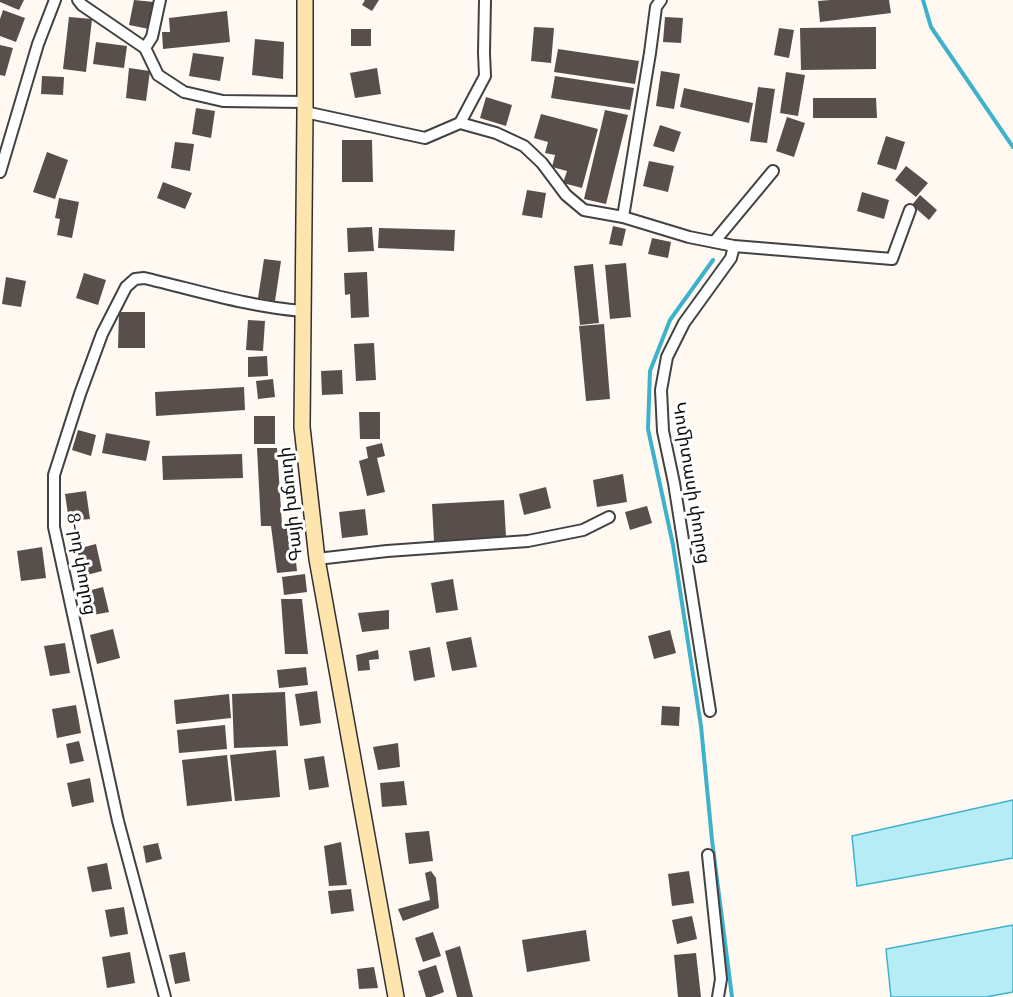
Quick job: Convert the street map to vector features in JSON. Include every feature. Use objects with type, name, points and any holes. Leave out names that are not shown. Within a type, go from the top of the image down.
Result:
[{"type":"main road","name":"Գայի խճուղի","points":[[304,0],[303,427],[317,559],[396,997]]},
{"type":"street","points":[[0,172],[38,44],[55,0]]},
{"type":"street","points":[[78,0],[145,48],[158,75],[184,92],[223,101],[305,107],[425,138],[460,123],[496,133],[524,146],[542,163],[566,195],[584,210],[623,217],[689,237],[734,246],[892,259],[910,210]]},
{"type":"street","points":[[145,48],[152,37],[160,0]]},
{"type":"street","points":[[460,123],[485,76],[485,0]]},
{"type":"street","points":[[623,217],[656,7],[661,0]]},
{"type":"street","points":[[714,242],[773,171]]},
{"type":"street","name":"Կոմիտասի փողոց","points":[[710,711],[674,483],[663,431],[661,390],[667,357],[684,323],[728,264],[734,246]]},
{"type":"street","name":"8-րդ փողոց","points":[[165,997],[117,821],[54,527],[54,475],[102,334],[126,287],[135,279],[144,278],[256,304],[303,311]]},
{"type":"street","points":[[317,559],[387,551],[528,541],[583,530],[609,517]]},
{"type":"street","points":[[708,855],[721,979],[717,997]]},
{"type":"water","points":[[1013,800],[1013,858],[857,886],[852,836]]},
{"type":"water","points":[[1013,925],[1013,992],[986,997],[891,997],[886,949]]},
{"type":"building","points":[[0,0],[24,0],[19,10]]},
{"type":"building","points":[[134,0],[154,2],[149,29],[129,25]]},
{"type":"building","points":[[365,0],[379,0],[372,11],[362,5]]},
{"type":"building","points":[[889,0],[891,13],[820,22],[818,1]]},
{"type":"building","points":[[3,10],[25,18],[16,42],[0,36],[0,19]]},
{"type":"building","points":[[227,11],[230,42],[163,49],[162,32],[170,32],[169,18]]},
{"type":"building","points":[[69,17],[92,19],[86,72],[63,69]]},
{"type":"building","points":[[665,17],[683,18],[681,43],[663,42]]},
{"type":"building","points":[[534,27],[554,28],[551,63],[531,61]]},
{"type":"building","points":[[876,27],[876,69],[801,70],[800,28]]},
{"type":"building","points":[[779,28],[794,30],[789,58],[774,55]]},
{"type":"building","points":[[351,29],[371,29],[371,46],[351,46]]},
{"type":"building","points":[[255,39],[284,42],[283,79],[252,75]]},
{"type":"building","points":[[96,42],[127,46],[124,68],[93,64]]},
{"type":"building","points":[[0,45],[13,48],[5,76],[0,75]]},
{"type":"building","points":[[558,49],[639,61],[635,84],[554,72]]},
{"type":"building","points":[[193,53],[224,57],[220,81],[189,76]]},
{"type":"building","points":[[129,68],[150,71],[146,101],[126,98]]},
{"type":"building","points":[[377,68],[381,94],[355,98],[350,73]]},
{"type":"building","points":[[661,71],[680,74],[674,109],[656,106]]},
{"type":"building","points":[[786,72],[805,75],[798,116],[780,113]]},
{"type":"building","points":[[42,76],[64,77],[63,95],[41,94]]},
{"type":"building","points":[[555,76],[634,88],[630,110],[551,98]]},
{"type":"building","points":[[758,87],[775,89],[767,143],[750,141]]},
{"type":"building","points":[[684,88],[753,103],[749,123],[680,107]]},
{"type":"building","points":[[486,97],[512,105],[506,126],[480,118]]},
{"type":"building","points":[[813,98],[876,98],[877,118],[813,118]]},
{"type":"building","points":[[196,108],[215,111],[211,138],[192,134]]},
{"type":"building","points":[[605,110],[628,115],[606,204],[584,199]]},
{"type":"building","points":[[541,114],[598,129],[582,188],[563,183],[567,171],[552,167],[555,155],[545,153],[548,142],[534,138]]},
{"type":"building","points":[[787,117],[805,123],[794,157],[776,151]]},
{"type":"building","points":[[660,125],[681,132],[674,152],[653,146]]},
{"type":"building","points":[[886,136],[905,142],[896,170],[877,164]]},
{"type":"building","points":[[342,140],[372,140],[373,182],[342,182]]},
{"type":"building","points":[[175,142],[194,144],[190,171],[171,168]]},
{"type":"building","points":[[47,152],[68,160],[55,199],[33,192]]},
{"type":"building","points":[[649,161],[674,166],[668,192],[643,186]]},
{"type":"building","points":[[906,166],[928,183],[916,197],[895,180]]},
{"type":"building","points":[[163,182],[192,193],[185,209],[157,198]]},
{"type":"building","points":[[527,190],[546,193],[542,218],[522,215]]},
{"type":"building","points":[[862,192],[889,200],[884,219],[857,211]]},
{"type":"building","points":[[920,195],[937,210],[929,220],[912,205]]},
{"type":"building","points":[[59,198],[79,202],[72,238],[57,235],[60,219],[55,218]]},
{"type":"building","points":[[613,226],[626,229],[622,246],[609,244]]},
{"type":"building","points":[[372,227],[374,251],[348,252],[347,228]]},
{"type":"building","points":[[379,228],[455,230],[454,251],[378,248]]},
{"type":"building","points":[[652,238],[671,242],[668,258],[648,254]]},
{"type":"building","points":[[264,259],[281,261],[275,301],[258,298]]},
{"type":"building","points":[[626,263],[631,317],[610,319],[605,265]]},
{"type":"building","points":[[593,264],[599,323],[580,325],[574,266]]},
{"type":"building","points":[[367,272],[369,317],[351,318],[350,294],[345,295],[344,273]]},
{"type":"building","points":[[84,273],[106,280],[98,305],[76,298]]},
{"type":"building","points":[[6,277],[26,281],[21,307],[2,304]]},
{"type":"building","points":[[119,312],[145,312],[145,348],[118,348]]},
{"type":"building","points":[[248,320],[265,321],[263,351],[246,350]]},
{"type":"building","points":[[604,324],[610,399],[586,401],[579,326]]},
{"type":"building","points":[[374,343],[376,380],[356,381],[354,344]]},
{"type":"building","points":[[267,356],[268,376],[248,377],[248,357]]},
{"type":"building","points":[[342,370],[343,394],[322,395],[321,371]]},
{"type":"building","points":[[273,379],[275,397],[258,399],[256,381]]},
{"type":"building","points":[[244,387],[245,410],[156,416],[155,392]]},
{"type":"building","points":[[359,412],[380,412],[380,439],[360,439]]},
{"type":"building","points":[[254,416],[275,416],[275,444],[254,444]]},
{"type":"building","points":[[78,430],[96,435],[91,456],[72,450]]},
{"type":"building","points":[[106,433],[150,441],[146,461],[102,453]]},
{"type":"building","points":[[382,443],[385,456],[377,458],[385,492],[367,496],[359,461],[368,458],[366,447]]},
{"type":"building","points":[[257,448],[277,448],[282,525],[292,524],[297,571],[277,573],[271,526],[261,526]]},
{"type":"building","points":[[242,454],[243,478],[163,480],[162,456]]},
{"type":"building","points":[[623,474],[627,502],[597,507],[593,480]]},
{"type":"building","points":[[546,487],[551,508],[524,515],[519,494]]},
{"type":"building","points":[[86,491],[90,519],[69,521],[65,494]]},
{"type":"building","points":[[504,500],[506,537],[434,541],[432,504]]},
{"type":"building","points":[[647,506],[652,523],[630,530],[625,512]]},
{"type":"building","points":[[365,509],[368,535],[342,538],[339,512]]},
{"type":"building","points":[[96,544],[102,571],[83,576],[77,549]]},
{"type":"building","points":[[42,547],[46,578],[21,581],[17,551]]},
{"type":"building","points":[[305,574],[307,592],[284,595],[282,577]]},
{"type":"building","points":[[453,579],[458,610],[436,613],[431,583]]},
{"type":"building","points":[[103,587],[109,612],[88,616],[83,592]]},
{"type":"building","points":[[281,599],[302,599],[308,654],[285,654]]},
{"type":"building","points":[[389,610],[389,629],[362,632],[358,613]]},
{"type":"building","points":[[113,629],[120,658],[97,664],[90,635]]},
{"type":"building","points":[[670,630],[676,653],[654,659],[648,636]]},
{"type":"building","points":[[471,637],[477,667],[452,671],[446,642]]},
{"type":"building","points":[[65,643],[70,673],[50,676],[44,646]]},
{"type":"building","points":[[430,647],[435,677],[414,681],[409,651]]},
{"type":"building","points":[[378,650],[379,659],[369,660],[370,670],[358,671],[356,655]]},
{"type":"building","points":[[306,667],[308,685],[279,688],[277,670]]},
{"type":"building","points":[[317,691],[321,723],[300,726],[295,694]]},
{"type":"building","points":[[285,692],[288,746],[234,748],[232,694]]},
{"type":"building","points":[[229,694],[231,718],[176,724],[174,700]]},
{"type":"building","points":[[76,705],[81,733],[57,738],[52,709]]},
{"type":"building","points":[[662,706],[680,707],[679,726],[661,725]]},
{"type":"building","points":[[225,725],[227,749],[179,753],[177,730]]},
{"type":"building","points":[[79,741],[84,761],[70,764],[66,744]]},
{"type":"building","points":[[398,743],[400,767],[378,770],[373,747]]},
{"type":"building","points":[[276,750],[280,797],[235,801],[230,755]]},
{"type":"building","points":[[227,755],[232,801],[187,806],[182,760]]},
{"type":"building","points":[[324,756],[329,787],[309,790],[304,759]]},
{"type":"building","points":[[90,778],[94,802],[72,807],[67,783]]},
{"type":"building","points":[[404,781],[407,805],[382,807],[380,783]]},
{"type":"building","points":[[429,831],[433,861],[409,864],[405,833]]},
{"type":"building","points":[[341,842],[347,885],[329,886],[324,846]]},
{"type":"building","points":[[158,843],[162,859],[146,863],[143,846]]},
{"type":"building","points":[[107,863],[112,889],[92,892],[87,867]]},
{"type":"building","points":[[431,871],[436,878],[439,908],[403,921],[398,909],[430,900],[425,873]]},
{"type":"building","points":[[689,871],[694,903],[672,906],[668,874]]},
{"type":"building","points":[[351,889],[354,911],[331,914],[328,891]]},
{"type":"building","points":[[124,907],[128,934],[110,937],[105,910]]},
{"type":"building","points":[[692,916],[697,939],[677,944],[672,920]]},
{"type":"building","points":[[586,930],[590,961],[527,972],[522,940]]},
{"type":"building","points":[[433,932],[441,956],[423,962],[415,938]]},
{"type":"building","points":[[460,946],[473,997],[457,997],[445,951]]},
{"type":"building","points":[[130,952],[135,983],[107,988],[102,957]]},
{"type":"building","points":[[185,952],[190,981],[175,984],[169,955]]},
{"type":"building","points":[[696,953],[701,997],[678,997],[674,955]]},
{"type":"building","points":[[436,965],[444,992],[426,997],[418,971]]},
{"type":"building","points":[[374,967],[378,988],[359,989],[357,969]]},
{"type":"waterway","points":[[923,0],[931,27],[1013,147]]},
{"type":"waterway","points":[[713,260],[670,320],[650,371],[648,429],[673,545],[701,726],[712,840],[732,997]]}]
